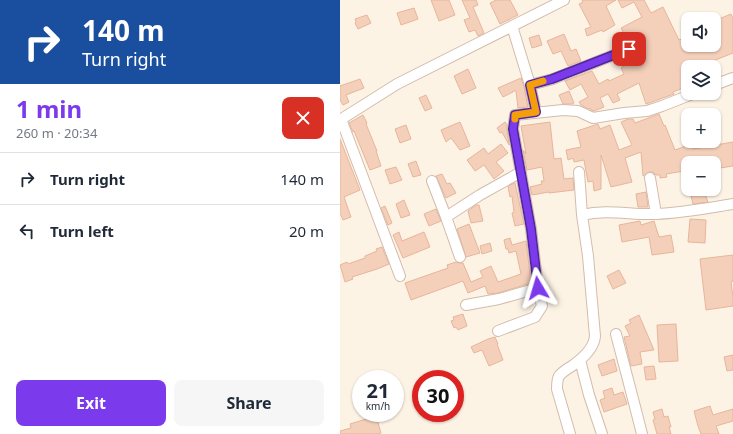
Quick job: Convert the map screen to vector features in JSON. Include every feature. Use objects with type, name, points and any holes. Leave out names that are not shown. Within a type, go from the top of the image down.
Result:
[{"type":"street","points":[[400,276],[341,120],[397,84],[564,0]]},
{"type":"street","points":[[512,26],[530,85],[536,112]]},
{"type":"street","points":[[530,85],[552,79],[629,49]]},
{"type":"street","points":[[721,82],[733,78]]},
{"type":"street","points":[[498,331],[535,316],[542,306],[538,288],[531,229],[513,129],[515,115],[562,110],[578,111],[593,118],[647,111],[681,99]]},
{"type":"street","points":[[446,217],[480,195],[521,172]]},
{"type":"street","points":[[570,434],[557,389],[558,377],[580,360],[595,342],[579,172]]},
{"type":"street","points":[[650,178],[656,214]]},
{"type":"street","points":[[432,181],[460,257]]},
{"type":"street","points":[[582,215],[615,212],[656,214],[733,204]]},
{"type":"street","points":[[466,305],[499,299],[538,288]]},
{"type":"street","points":[[616,334],[642,434]]},
{"type":"street","points":[[580,360],[589,395],[602,434]]},
{"type":"building","points":[[431,0],[449,0],[455,15],[439,21]]},
{"type":"building","points":[[462,0],[476,0],[478,5],[473,7],[484,33],[478,36],[475,30],[469,32],[464,20],[470,18]]},
{"type":"building","points":[[496,0],[510,0],[518,15],[500,24],[490,3]]},
{"type":"building","points":[[582,0],[616,0],[606,6],[615,25],[603,32],[602,30],[587,36],[585,29],[591,27],[579,4],[583,2]]},
{"type":"building","points":[[618,0],[644,0],[651,13],[663,7],[679,40],[681,39],[681,52],[721,52],[721,18],[731,14],[733,19],[733,53],[716,60],[681,60],[681,89],[673,92],[674,94],[646,104],[639,83],[617,94],[620,100],[613,103],[608,94],[600,98],[604,107],[594,111],[591,110],[590,108],[589,109],[581,105],[579,102],[588,97],[581,84],[570,90],[565,81],[592,71],[599,84],[608,79],[609,81],[624,74],[621,68],[624,66],[621,59],[632,55],[635,50],[633,44],[629,43],[621,28],[642,17],[634,2],[622,8]]},
{"type":"building","points":[[414,8],[418,19],[401,25],[397,13]]},
{"type":"building","points":[[367,15],[371,23],[358,29],[355,19]]},
{"type":"building","points":[[564,34],[571,51],[576,49],[581,61],[568,66],[561,51],[553,54],[547,41]]},
{"type":"building","points":[[539,35],[542,45],[532,48],[529,38]]},
{"type":"building","points":[[468,69],[476,88],[462,94],[454,76]]},
{"type":"building","points":[[521,78],[528,107],[518,108],[516,91],[513,91],[503,97],[498,88]]},
{"type":"building","points":[[360,79],[364,88],[346,95],[349,102],[343,105],[340,100],[340,86]]},
{"type":"building","points":[[569,91],[574,103],[563,104],[559,95]]},
{"type":"building","points":[[426,95],[432,108],[425,111],[419,98]]},
{"type":"building","points":[[659,114],[675,150],[681,148],[721,148],[721,144],[733,142],[733,166],[721,168],[721,156],[681,156],[681,172],[666,174],[667,177],[660,178],[660,175],[656,175],[653,172],[649,172],[643,176],[641,152],[625,158],[632,182],[611,187],[601,155],[601,189],[594,191],[593,181],[588,182],[584,160],[574,162],[573,158],[568,160],[566,150],[581,147],[577,131],[598,124],[600,129],[610,125],[619,150],[632,145],[621,122],[628,119],[633,119],[635,123]]},
{"type":"building","points":[[363,115],[377,151],[381,166],[370,170],[354,131],[353,132],[349,123]]},
{"type":"building","points":[[460,122],[470,146],[460,150],[451,138],[446,142],[441,130]]},
{"type":"building","points":[[505,122],[507,125],[509,145],[502,132],[500,133],[497,128]]},
{"type":"building","points":[[550,122],[554,159],[561,158],[564,179],[573,178],[574,190],[532,195],[530,187],[542,184],[541,181],[544,181],[542,167],[527,170],[523,150],[526,154],[521,126]]},
{"type":"building","points":[[406,125],[411,139],[400,143],[395,129]]},
{"type":"building","points":[[340,139],[360,190],[344,197],[351,217],[343,220],[340,213]]},
{"type":"building","points":[[501,144],[508,153],[496,162],[504,171],[494,179],[484,165],[475,171],[467,160],[484,148],[488,154]]},
{"type":"building","points":[[416,161],[421,175],[413,177],[408,164]]},
{"type":"building","points":[[396,167],[402,180],[390,184],[385,170]]},
{"type":"building","points":[[442,174],[447,184],[450,183],[456,193],[446,198],[436,176]]},
{"type":"building","points":[[515,183],[524,224],[515,226],[512,213],[514,212],[512,196],[510,197],[508,186]]},
{"type":"building","points":[[646,192],[648,207],[638,207],[636,194]]},
{"type":"building","points":[[691,196],[706,196],[708,202],[693,204]]},
{"type":"building","points":[[404,200],[410,215],[401,218],[396,204]]},
{"type":"building","points":[[476,205],[479,205],[483,221],[471,223],[468,211]]},
{"type":"building","points":[[385,206],[392,223],[388,225],[381,208]]},
{"type":"building","points":[[436,209],[441,221],[429,226],[424,214]]},
{"type":"building","points":[[690,219],[706,220],[705,243],[688,242]]},
{"type":"building","points":[[640,221],[641,225],[654,221],[659,237],[671,235],[674,252],[652,255],[649,237],[622,242],[619,225]]},
{"type":"building","points":[[469,224],[480,253],[466,257],[457,229]]},
{"type":"building","points":[[399,232],[402,241],[424,232],[430,247],[403,258],[393,235]]},
{"type":"building","points":[[510,238],[512,245],[526,241],[531,283],[498,293],[488,294],[485,286],[468,293],[463,281],[411,300],[405,283],[448,268],[447,265],[456,262],[463,263],[471,282],[483,277],[480,271],[491,266],[498,282],[521,274],[516,251],[509,253],[508,249],[506,249],[504,240]]},
{"type":"building","points":[[490,243],[492,251],[482,254],[480,246]]},
{"type":"building","points":[[382,247],[389,264],[352,277],[353,279],[345,282],[340,265],[365,258],[365,256]]},
{"type":"building","points":[[733,255],[733,281],[731,282],[733,306],[706,310],[700,259]]},
{"type":"building","points":[[619,270],[626,283],[613,289],[607,276]]},
{"type":"building","points":[[463,314],[467,326],[458,330],[456,327],[454,328],[451,321],[454,320],[453,317]]},
{"type":"building","points":[[639,315],[654,350],[640,352],[642,364],[631,366],[624,337],[630,336],[625,326],[631,323],[629,320]]},
{"type":"building","points":[[676,324],[678,361],[659,362],[657,325]]},
{"type":"building","points":[[495,337],[503,360],[489,366],[482,350],[474,353],[471,347]]},
{"type":"building","points":[[733,355],[733,370],[727,371],[724,357]]},
{"type":"building","points":[[614,359],[617,371],[602,376],[598,365]]},
{"type":"building","points":[[654,366],[656,379],[646,380],[644,367]]},
{"type":"building","points":[[612,388],[614,395],[623,392],[627,404],[604,412],[600,400],[605,398],[603,391]]},
{"type":"building","points":[[710,406],[713,415],[733,409],[733,421],[716,426],[719,434],[701,434],[694,411]]},
{"type":"building","points":[[662,409],[664,417],[668,416],[671,434],[657,434],[653,420],[655,419],[653,412]]},
{"type":"building","points":[[356,422],[378,422],[381,433],[340,434],[340,431],[351,428],[350,424]]},
{"type":"slow traffic","points":[[515,119],[515,115],[536,112],[530,85],[543,81]]},
{"type":"route","points":[[538,288],[531,229],[513,129],[515,115],[536,112],[530,85],[552,79],[629,49]]}]
